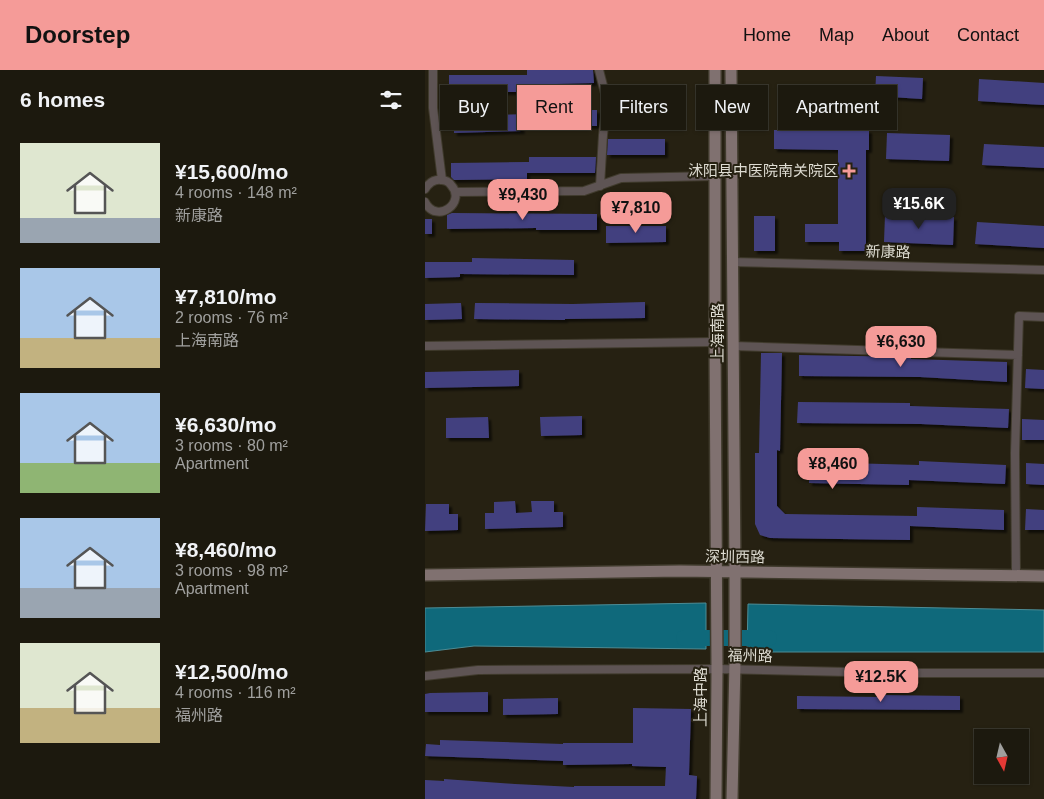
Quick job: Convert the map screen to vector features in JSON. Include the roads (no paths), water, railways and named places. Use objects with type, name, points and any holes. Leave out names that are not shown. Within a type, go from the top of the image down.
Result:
[{"type":"main road","name":"上海南路","points":[[715,70],[716,596]]},
{"type":"main road","name":"上海南路","points":[[731,70],[735,666]]},
{"type":"main road","name":"深圳西路","points":[[425,574],[735,572],[1044,576]]},
{"type":"main road","name":"上海中路","points":[[715,799],[716,596]]},
{"type":"main road","points":[[732,799],[735,666]]},
{"type":"street","points":[[433,70],[433,108],[442,180]]},
{"type":"street","points":[[599,70],[607,101],[600,186]]},
{"type":"street","points":[[455,192],[584,191],[621,178],[715,176]]},
{"type":"street","points":[[425,189],[431,182],[442,180],[451,184],[456,197],[451,207],[441,212],[431,209],[425,202]]},
{"type":"street","name":"新康路","points":[[732,262],[1044,270]]},
{"type":"street","points":[[1016,575],[1015,453],[1019,316],[1044,316]]},
{"type":"street","points":[[425,346],[715,342]]},
{"type":"street","points":[[733,346],[1018,355]]},
{"type":"street","name":"福州路","points":[[425,676],[478,670],[717,665],[892,673],[1044,673]]},
{"type":"water","points":[[706,603],[706,649],[474,646],[425,652],[425,608]]},
{"type":"water","points":[[748,604],[1044,610],[1044,652],[747,652]]},
{"type":"waterway","points":[[684,638],[769,638]]},
{"type":"place","name":"沭阳县中医院南关院区","points":[[849,171]]}]
